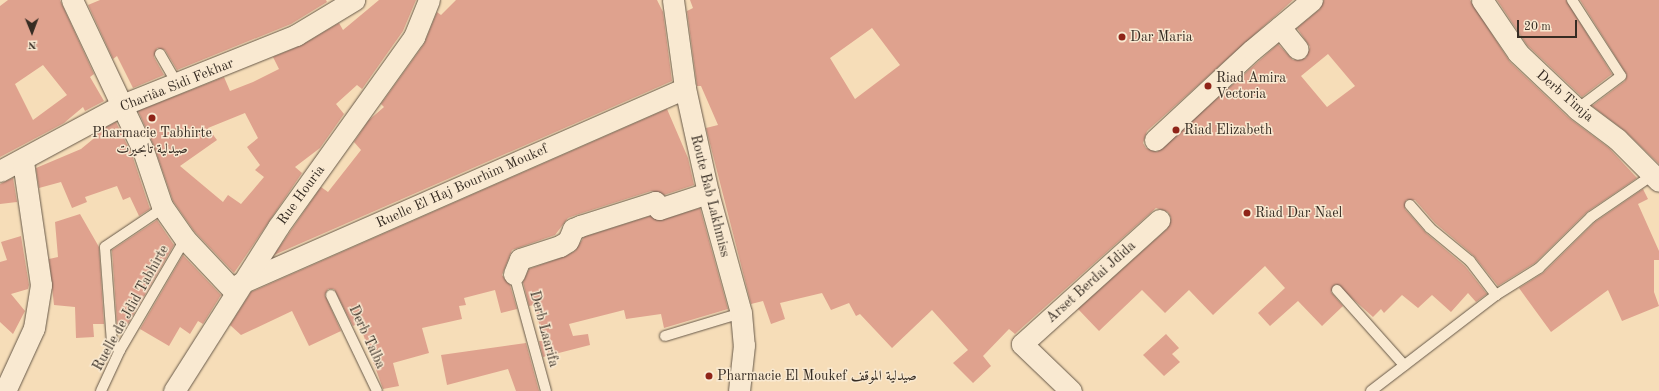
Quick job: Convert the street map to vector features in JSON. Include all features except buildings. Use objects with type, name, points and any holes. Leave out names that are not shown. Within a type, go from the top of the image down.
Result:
[{"type":"street","points":[[72,0],[143,150],[163,208],[185,239],[237,288]]},
{"type":"street","name":"Chariâa Sidi Fekhar","points":[[0,171],[23,161],[122,105],[176,82],[223,67],[296,35],[354,0]]},
{"type":"street","name":"Rue Houria","points":[[174,391],[237,288],[414,37],[429,0]]},
{"type":"street","name":"Route Bab Lakhmiss","points":[[673,0],[685,88],[708,193],[741,313],[744,344],[739,391]]},
{"type":"street","points":[[1156,140],[1280,27],[1312,0]]},
{"type":"street","name":"Derb Timja","points":[[1482,0],[1518,53],[1577,109],[1617,139],[1655,179]]},
{"type":"street","points":[[1280,27],[1298,50]]},
{"type":"street","name":"Ruelle El Haj Bourhim Moukef","points":[[237,288],[685,88]]},
{"type":"street","points":[[5,391],[34,328],[41,285],[23,161]]},
{"type":"street","points":[[514,274],[520,259],[560,246],[568,241],[573,229],[580,226],[655,202],[659,209],[708,193]]},
{"type":"street","name":"Arset Berdai Jdida","points":[[1071,391],[1022,344],[1159,220]]},
{"type":"lane","points":[[1572,0],[1621,76],[1577,109]]},
{"type":"lane","points":[[160,54],[176,82]]},
{"type":"lane","points":[[1371,391],[1496,295],[1539,268],[1590,217],[1655,179]]},
{"type":"lane","points":[[1410,205],[1430,228],[1470,261],[1496,295]]},
{"type":"lane","points":[[120,350],[112,343],[105,247],[163,208]]},
{"type":"lane","name":"Ruelle de Jdid Tabhirte","points":[[101,391],[120,350],[185,239]]},
{"type":"lane","name":"Derb Laarifa","points":[[514,274],[546,391]]},
{"type":"lane","points":[[1338,290],[1404,365]]},
{"type":"lane","name":"Derb Talba","points":[[332,295],[377,391]]},
{"type":"lane","points":[[665,336],[741,313]]},
{"type":"place","name":"Dar Maria","points":[[1122,37]]},
{"type":"place","name":"Riad Amira Vectoria","points":[[1208,86]]},
{"type":"place","name":"Pharmacie Tabhirte صيدلية تابحيرت","points":[[152,118]]},
{"type":"place","name":"Riad Elizabeth","points":[[1176,130]]},
{"type":"place","name":"Riad Dar Nael","points":[[1247,213]]},
{"type":"place","name":"Pharmacie El Moukef صيدلية الموقف","points":[[709,376]]}]
